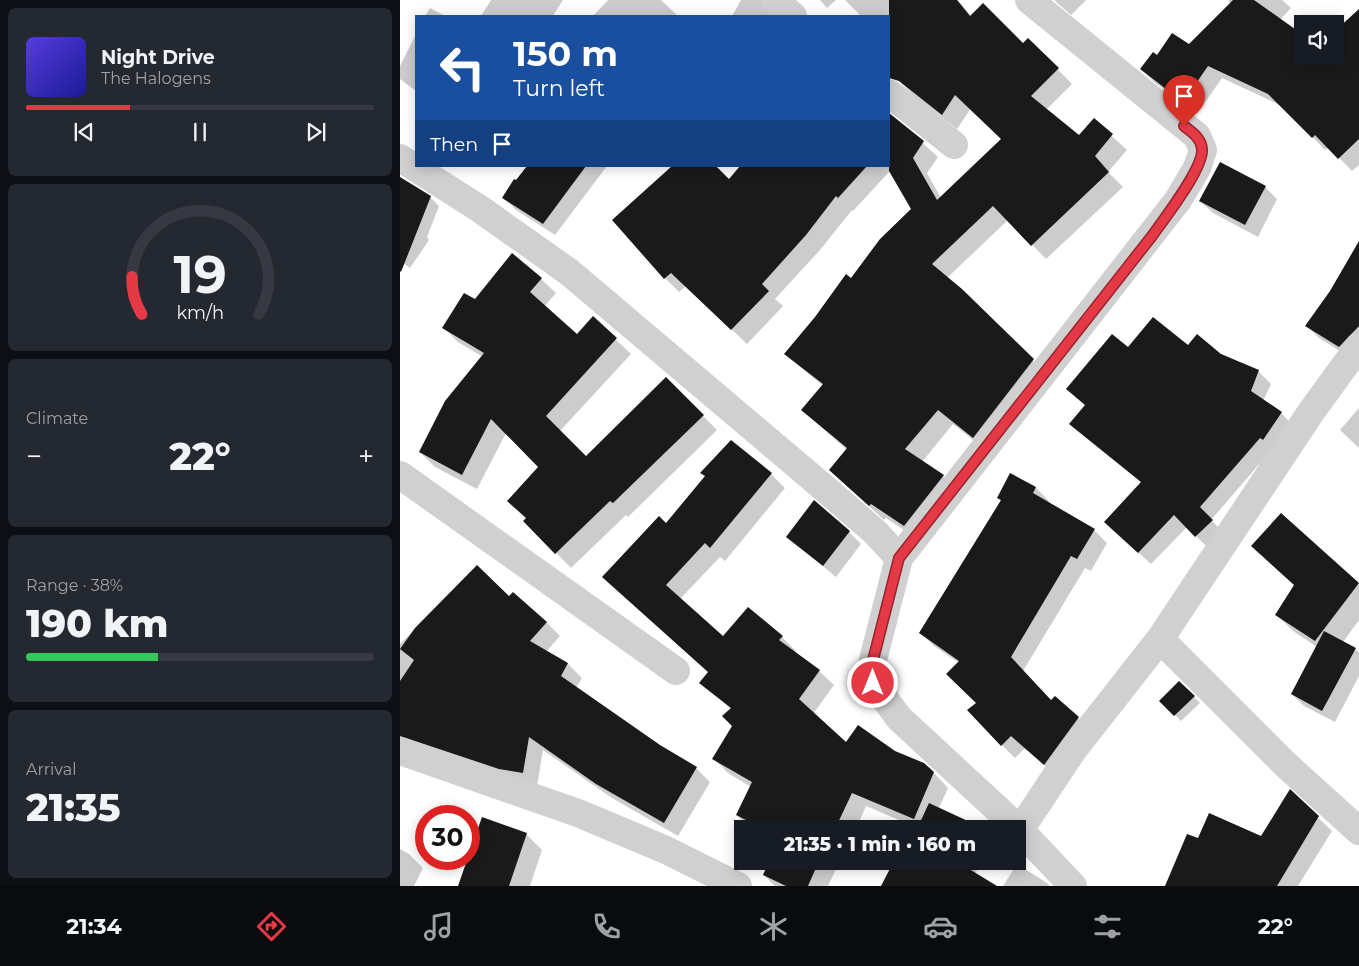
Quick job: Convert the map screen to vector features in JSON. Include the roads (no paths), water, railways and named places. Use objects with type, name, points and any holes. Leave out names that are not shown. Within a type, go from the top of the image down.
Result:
[{"type":"street","points":[[775,0],[791,15]]},
{"type":"street","points":[[1009,820],[899,718],[873,683],[872,664],[899,558],[1152,236],[1197,168],[1203,150],[1197,136],[1029,0]]},
{"type":"street","points":[[890,94],[954,145]]},
{"type":"street","points":[[400,158],[480,209],[569,272],[875,532],[899,558]]},
{"type":"street","points":[[1026,821],[1073,750],[1160,639],[1311,412],[1359,346]]},
{"type":"street","points":[[403,482],[676,671]]},
{"type":"street","points":[[1160,639],[1286,764],[1359,831]]},
{"type":"street","points":[[400,751],[578,813],[666,850],[738,886]]},
{"type":"street","points":[[1026,836],[1073,886]]}]
